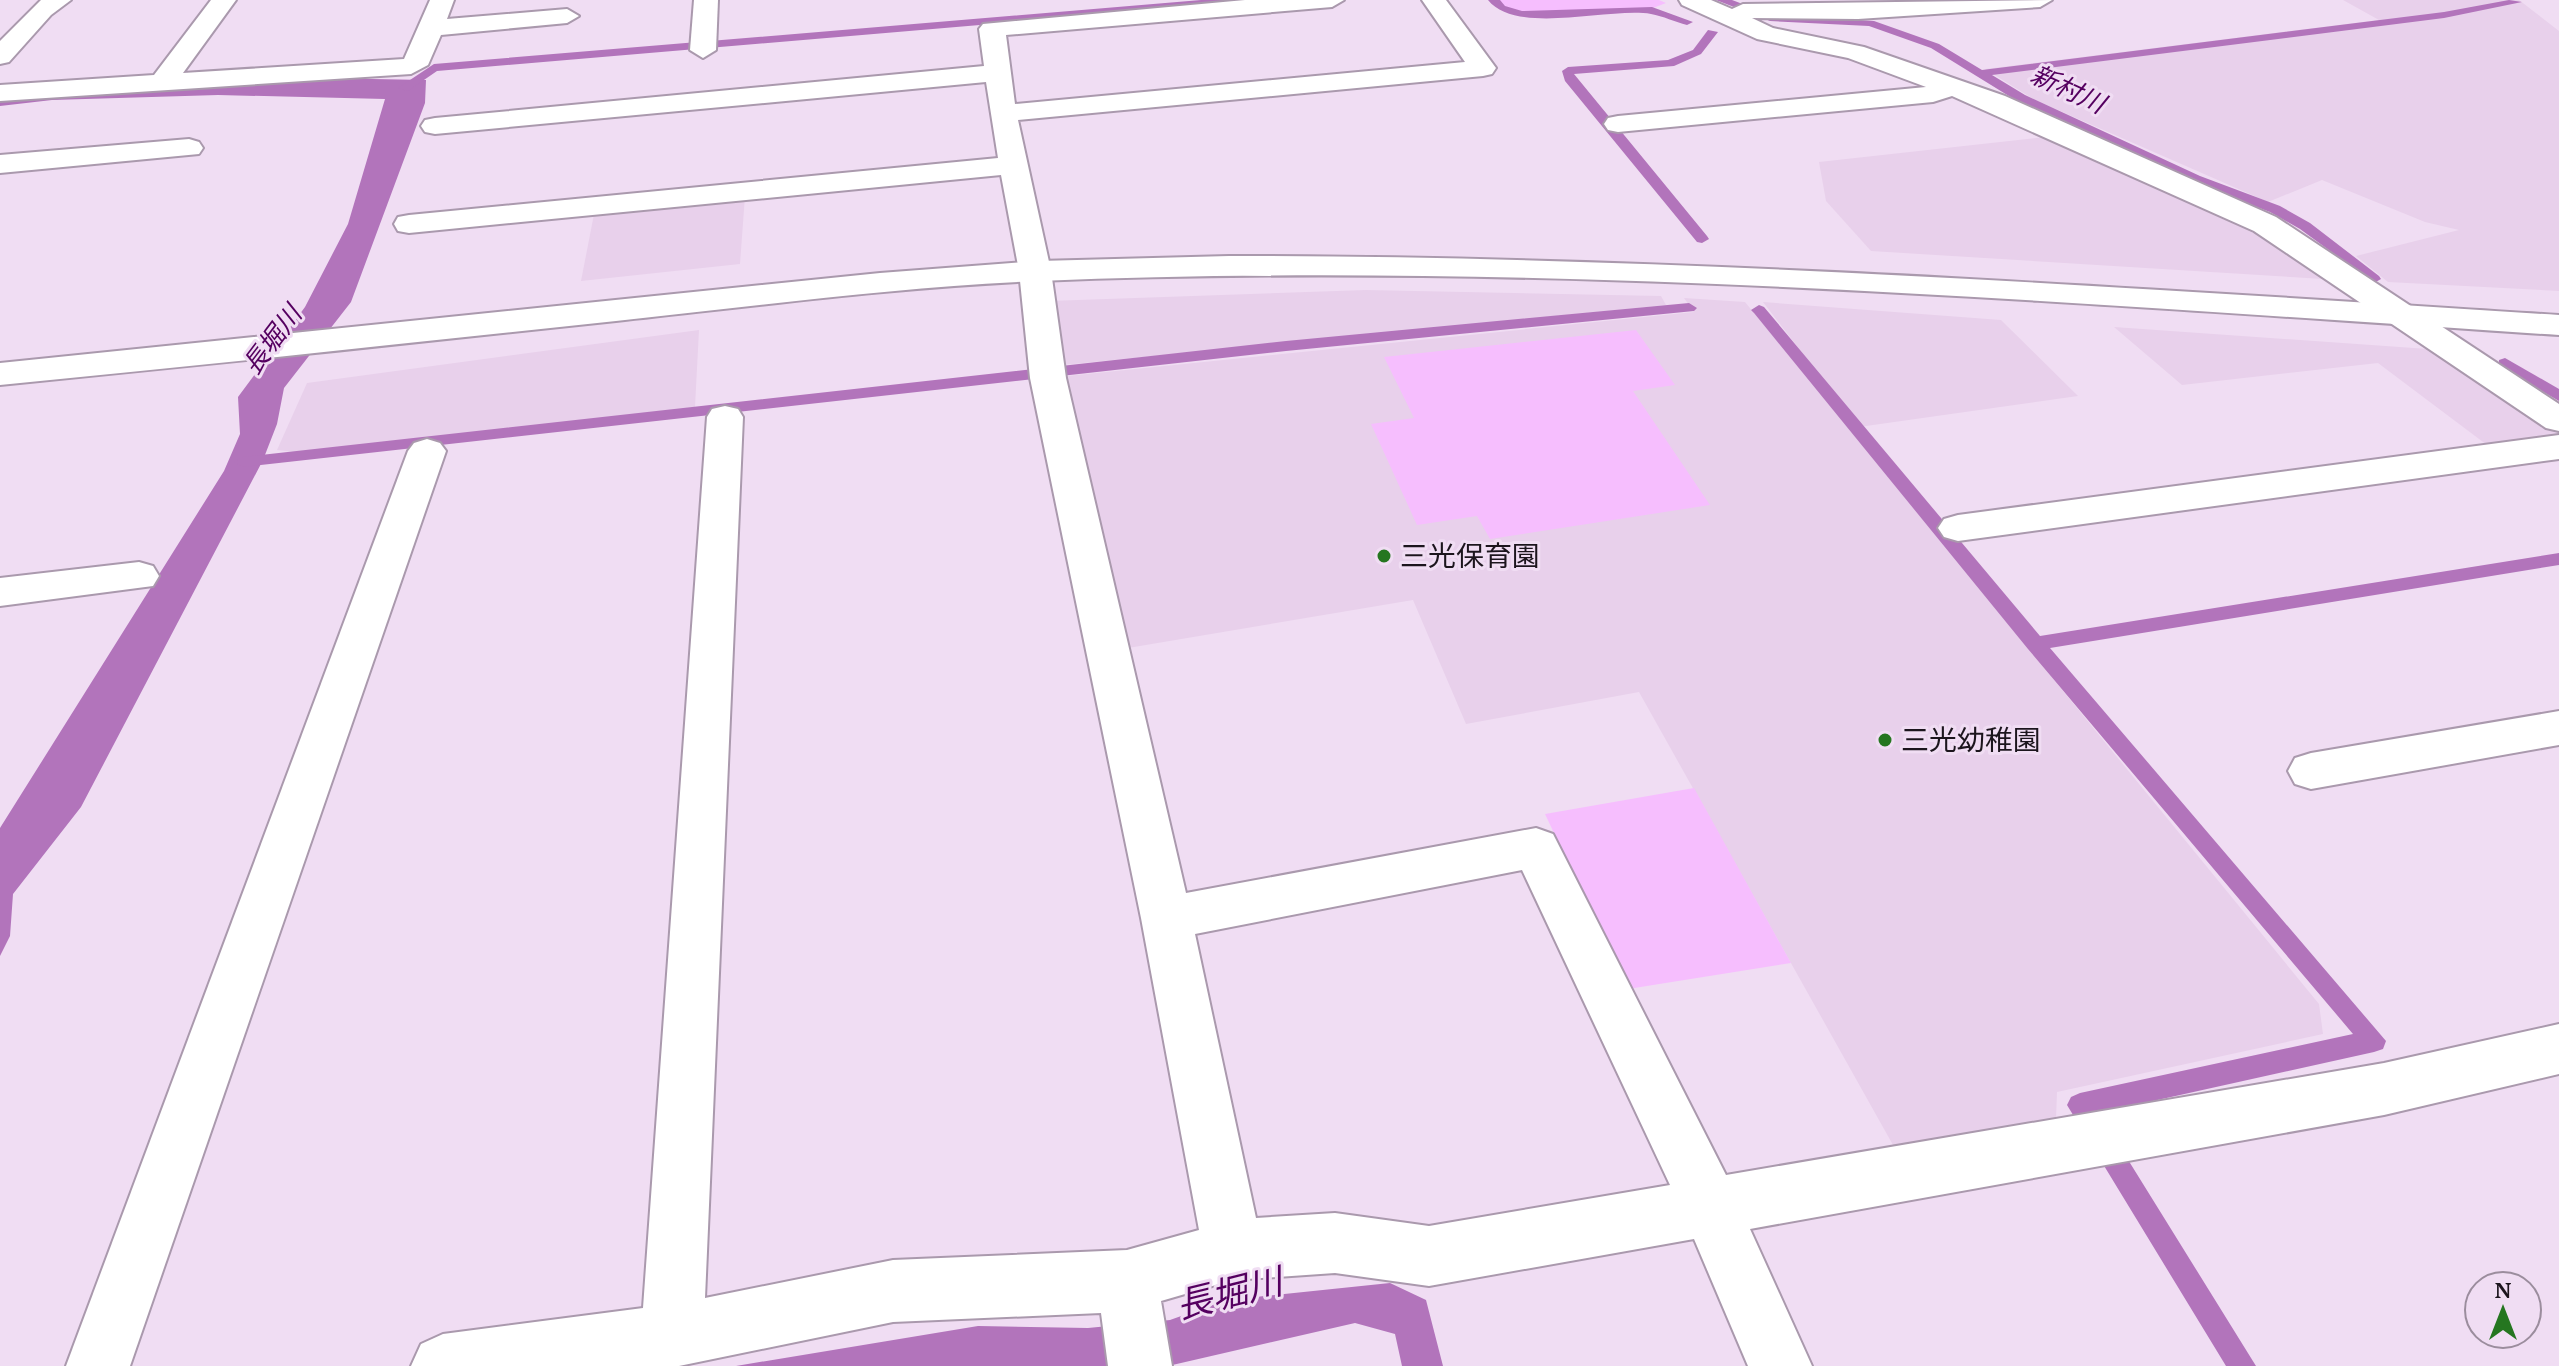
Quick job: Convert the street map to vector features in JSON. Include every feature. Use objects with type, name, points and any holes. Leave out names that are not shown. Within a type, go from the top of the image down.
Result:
[{"type":"street","points":[[3,50],[42,10],[59,0]]},
{"type":"street","points":[[164,80],[224,0]]},
{"type":"street","points":[[0,93],[411,66],[419,59],[442,0]]},
{"type":"street","points":[[703,47],[706,0]]},
{"type":"street","points":[[1233,1250],[1166,918],[1047,372],[1035,271],[1003,113],[992,29],[1084,10],[1332,0]]},
{"type":"street","points":[[1003,113],[1483,68],[1434,0]]},
{"type":"street","points":[[1691,0],[1766,34],[1855,52],[1995,102],[2265,224],[2559,420]]},
{"type":"street","points":[[1718,13],[1764,9],[1858,12],[2040,0]]},
{"type":"street","points":[[431,28],[567,16]]},
{"type":"street","points":[[435,126],[997,73]]},
{"type":"street","points":[[1618,124],[1933,94],[1949,87]]},
{"type":"street","points":[[0,164],[189,148]]},
{"type":"street","points":[[409,224],[1013,165]]},
{"type":"street","points":[[0,374],[246,351],[847,286],[1035,271],[1371,263],[1603,267],[1884,281],[2559,325]]},
{"type":"street","points":[[672,1336],[725,417]]},
{"type":"street","points":[[1958,528],[2559,447]]},
{"type":"street","points":[[98,1366],[427,451]]},
{"type":"street","points":[[0,592],[139,576]]},
{"type":"street","points":[[2311,771],[2559,728]]},
{"type":"street","points":[[1166,918],[1536,848],[1711,1208],[1780,1366]]},
{"type":"street","points":[[443,1366],[672,1336],[893,1291],[1127,1281],[1233,1250],[1335,1243],[1429,1256],[2384,1089],[2559,1049]]},
{"type":"street","points":[[1127,1281],[1140,1366]]},
{"type":"shaded area","points":[[1496,0],[1659,0],[1666,3],[1653,8],[1547,14],[1508,8]]},
{"type":"shaded area","points":[[2343,0],[2519,0],[2559,31],[2559,291],[2388,282],[2356,256],[2459,230],[2425,222],[2322,180],[2268,202],[2035,100],[1985,69],[2379,20]]},
{"type":"shaded area","points":[[319,78],[426,80],[425,103],[351,302],[284,388],[277,424],[263,460],[81,807],[13,894],[10,936],[0,956],[0,828],[224,471],[240,434],[238,397],[305,307],[348,224],[385,99],[218,95],[52,100],[0,106],[0,99]]},
{"type":"shaded area","points":[[2045,137],[2245,227],[2323,279],[1871,251],[1826,201],[1819,162]]},
{"type":"shaded area","points":[[745,196],[740,264],[581,281],[595,209]]},
{"type":"shaded area","points":[[1366,290],[1661,296],[1666,305],[1063,365],[1049,301]]},
{"type":"shaded area","name":"三光幼稚園","points":[[1684,298],[1745,302],[2319,1004],[2323,1034],[2057,1092],[2056,1119],[1893,1145],[1639,692],[1466,724],[1413,600],[1128,648],[1067,376],[1694,312]]},
{"type":"shaded area","points":[[1763,302],[2001,320],[2078,396],[1859,427]]},
{"type":"shaded area","points":[[2114,327],[2428,349],[2559,432],[2559,437],[2491,448],[2378,363],[2182,385]]},
{"type":"shaded area","points":[[699,330],[695,407],[304,453],[277,450],[307,383]]},
{"type":"shaded area","points":[[1636,330],[1675,385],[1633,391],[1710,505],[1490,539],[1477,516],[1417,525],[1371,424],[1414,418],[1384,357]]},
{"type":"shaded area","points":[[1694,788],[1791,963],[1628,989],[1545,814]]},
{"type":"shaded area","points":[[1390,1283],[1426,1300],[1443,1366],[1402,1366],[1395,1334],[1355,1323],[1168,1366],[736,1366],[978,1326],[1088,1328],[1170,1320],[1226,1300]]},
{"type":"waterway","points":[[404,88],[434,68],[1241,0]]},
{"type":"waterway","points":[[1494,0],[1501,8],[1521,14],[1652,10],[1687,22]]},
{"type":"waterway","name":"新村川","points":[[1722,0],[1770,18],[1870,23],[1935,46],[2021,98],[2195,179],[2275,209],[2305,226],[2374,279]]},
{"type":"waterway","points":[[1983,73],[2444,15],[2516,2]]},
{"type":"waterway","points":[[1702,239],[1569,78],[1568,71],[1670,63],[1697,52],[1712,32]]},
{"type":"waterway","points":[[243,462],[1286,346],[1689,308]]},
{"type":"waterway","points":[[1759,310],[2035,644]]},
{"type":"waterway","name":"新村川","points":[[2505,363],[2559,396]]},
{"type":"waterway","points":[[2035,644],[2559,559]]},
{"type":"waterway","points":[[2035,644],[2374,1041],[2080,1105],[2242,1366]]},
{"type":"place","name":"三光保育園","points":[[1384,556]]},
{"type":"place","name":"三光幼稚園","points":[[1885,740]]},
{"type":"water label","name":"長堀川","points":[[272,340]]},
{"type":"water label","name":"長堀川","points":[[1229,1293]]}]
